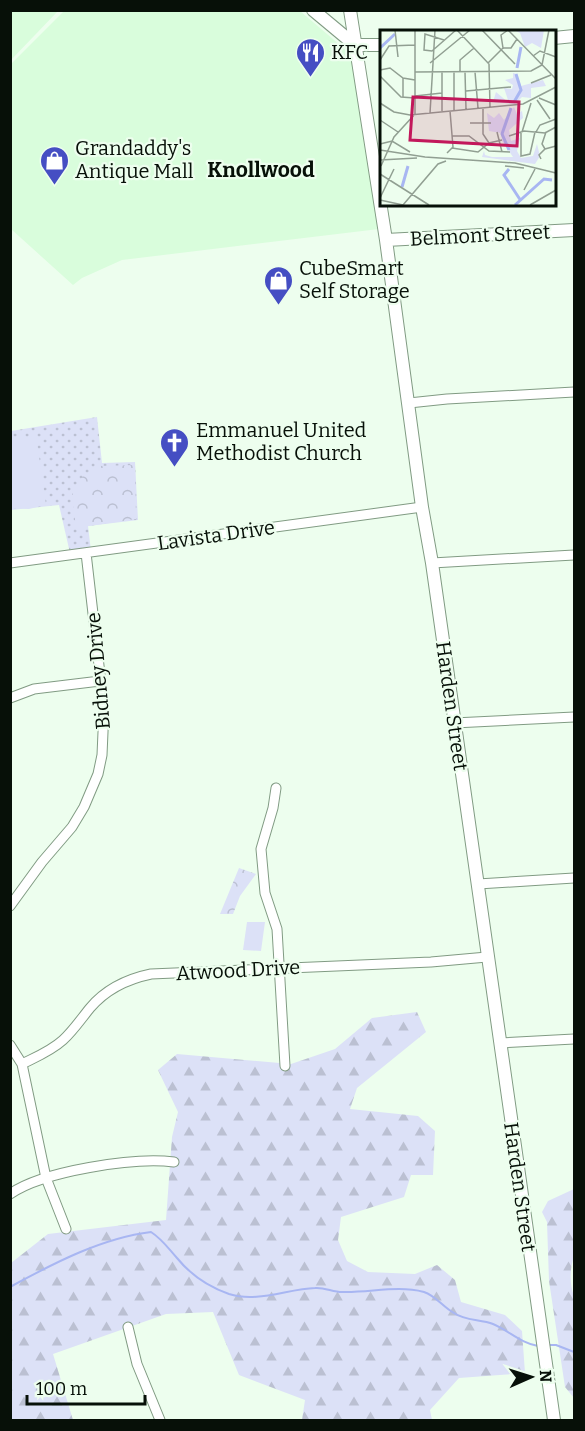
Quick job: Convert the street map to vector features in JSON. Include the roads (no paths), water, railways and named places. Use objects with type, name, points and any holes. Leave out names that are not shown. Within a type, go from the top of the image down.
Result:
[{"type":"main road","points":[[313,10],[355,45],[380,45]]},
{"type":"main road","name":"Harden Street","points":[[350,10],[380,202]]},
{"type":"main road","points":[[555,38],[574,36]]},
{"type":"main road","name":"Harden Street","points":[[381,206],[554,1420]]},
{"type":"main road","name":"Belmont Street","points":[[386,240],[574,230]]},
{"type":"street","points":[[409,403],[574,392]]},
{"type":"street","name":"Lavista Drive","points":[[10,563],[422,507]]},
{"type":"street","name":"Bidney Drive","points":[[10,906],[42,862],[72,827],[92,791],[103,746],[104,709],[86,553]]},
{"type":"street","points":[[432,563],[574,555]]},
{"type":"street","points":[[10,698],[34,689],[100,681]]},
{"type":"street","points":[[454,723],[574,717]]},
{"type":"street","points":[[276,788],[273,808],[261,849],[265,893],[277,929],[285,1066]]},
{"type":"street","points":[[478,884],[574,878]]},
{"type":"street","name":"Atwood Drive","points":[[22,1064],[53,1049],[76,1027],[107,991],[125,981],[151,974],[430,962],[487,957]]},
{"type":"street","points":[[501,1043],[574,1039]]},
{"type":"street","points":[[10,1046],[22,1064],[46,1178],[66,1229]]},
{"type":"street","points":[[10,1194],[46,1178],[129,1161],[174,1162]]},
{"type":"street","points":[[128,1327],[137,1364],[160,1420]]},
{"type":"waterway","points":[[10,1287],[96,1246],[151,1232],[194,1275],[214,1288],[229,1294],[250,1297],[318,1288],[342,1292],[414,1290],[428,1294],[458,1316],[493,1324],[526,1343],[538,1346]]},
{"type":"waterway","points":[[547,1345],[556,1345],[574,1352]]},
{"type":"place","name":"KFC","points":[[310,78]]},
{"type":"place","name":"Grandaddy's Antique Mall","points":[[54,186]]},
{"type":"place","name":"CubeSmart Self Storage","points":[[278,306]]},
{"type":"place","name":"Emmanuel United Methodist Church","points":[[175,468]]},
{"type":"district","name":"Knollwood","points":[[261,170]]}]
